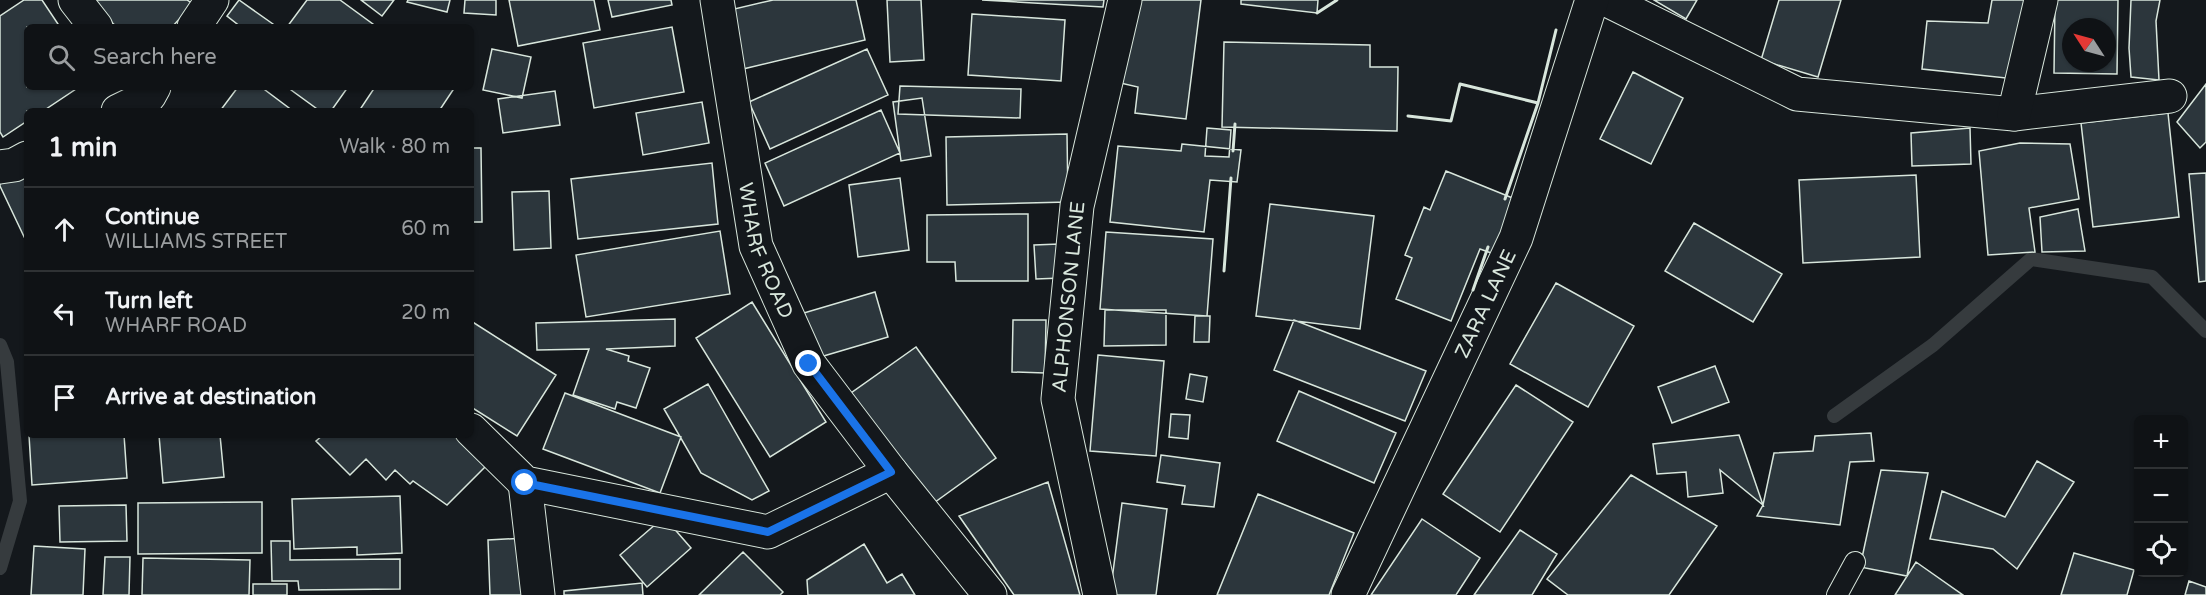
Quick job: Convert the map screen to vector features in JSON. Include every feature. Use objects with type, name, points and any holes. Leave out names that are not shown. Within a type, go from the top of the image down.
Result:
[{"type":"street","points":[[75,0],[94,24]]},
{"type":"street","points":[[196,24],[212,0]]},
{"type":"street","name":"WHARF ROAD","points":[[717,0],[756,246],[809,364],[891,472],[990,595]]},
{"type":"street","name":"ALPHONSON LANE","points":[[1100,595],[1058,399],[1077,206],[1125,0]]},
{"type":"street","name":"ZARA LANE","points":[[1348,595],[1516,238],[1592,0]]},
{"type":"street","points":[[1607,0],[1797,94],[2014,114],[2170,96]]},
{"type":"street","points":[[2014,114],[2041,0]]},
{"type":"street","points":[[124,108],[152,95]]},
{"type":"street","points":[[0,167],[14,165],[24,160]]},
{"type":"street","points":[[474,433],[525,483],[768,532],[891,472]]},
{"type":"street","points":[[525,483],[538,595]]},
{"type":"lane","points":[[1837,595],[1855,562]]},
{"type":"building","points":[[24,0],[42,0],[58,24],[24,24],[24,90],[74,90],[48,108],[24,108],[24,123],[3,137],[0,132],[0,16]]},
{"type":"building","points":[[87,0],[187,0],[193,4],[175,24],[114,24]]},
{"type":"building","points":[[239,0],[273,24],[237,24],[227,16]]},
{"type":"building","points":[[307,0],[340,0],[373,24],[289,24]]},
{"type":"building","points":[[361,0],[394,0],[382,16]]},
{"type":"building","points":[[408,0],[450,0],[447,12],[407,2]]},
{"type":"building","points":[[465,0],[496,0],[496,15],[464,13]]},
{"type":"building","points":[[509,0],[594,0],[600,30],[518,46]]},
{"type":"building","points":[[608,0],[671,0],[672,5],[612,17]]},
{"type":"building","points":[[773,0],[856,0],[865,40],[743,69],[730,10]]},
{"type":"building","points":[[887,0],[921,0],[924,60],[890,62]]},
{"type":"building","points":[[982,0],[1104,0],[1103,7]]},
{"type":"building","points":[[1137,0],[1201,0],[1186,119],[1135,113],[1138,87],[1116,82]]},
{"type":"building","points":[[1241,0],[1318,0],[1317,13],[1241,4]]},
{"type":"building","points":[[1654,0],[1697,0],[1686,19]]},
{"type":"building","points":[[1779,0],[1841,0],[1818,77],[1761,60]]},
{"type":"building","points":[[1992,0],[2031,0],[2006,78],[1922,69],[1927,21],[1988,23]]},
{"type":"building","points":[[2055,0],[2118,0],[2117,74],[2054,73]]},
{"type":"building","points":[[2131,0],[2160,0],[2156,21],[2159,80],[2131,77],[2129,48]]},
{"type":"building","points":[[972,14],[1065,20],[1061,81],[968,75]]},
{"type":"building","points":[[672,27],[684,92],[594,108],[583,43]]},
{"type":"building","points":[[1224,42],[1370,45],[1370,67],[1398,67],[1397,131],[1222,127]]},
{"type":"building","points":[[492,49],[531,57],[522,98],[483,90]]},
{"type":"building","points":[[867,49],[888,95],[770,149],[749,102]]},
{"type":"building","points":[[1633,72],[1683,98],[1651,164],[1600,139]]},
{"type":"building","points":[[2206,84],[2206,142],[2200,148],[2177,122]]},
{"type":"building","points":[[900,86],[1021,89],[1020,118],[898,114]]},
{"type":"building","points":[[236,90],[265,90],[289,108],[222,108]]},
{"type":"building","points":[[291,90],[346,90],[333,108],[316,108]]},
{"type":"building","points":[[373,90],[453,90],[441,108],[361,108]]},
{"type":"building","points":[[555,91],[560,125],[503,133],[498,99]]},
{"type":"building","points":[[922,98],[931,156],[901,161],[893,102]]},
{"type":"building","points":[[702,102],[709,143],[643,155],[636,113]]},
{"type":"building","points":[[881,110],[900,153],[784,206],[765,163]]},
{"type":"building","points":[[2168,113],[2179,217],[2093,227],[2081,123]]},
{"type":"building","points":[[1207,128],[1231,130],[1229,157],[1205,156]]},
{"type":"building","points":[[1970,128],[1971,164],[1912,166],[1911,133]]},
{"type":"building","points":[[1067,134],[1068,202],[947,205],[946,137]]},
{"type":"building","points":[[2020,143],[2070,144],[2079,199],[2029,208],[2035,252],[1988,255],[1979,151]]},
{"type":"building","points":[[1182,144],[1241,150],[1237,182],[1210,180],[1204,232],[1110,222],[1118,146],[1181,151]]},
{"type":"building","points":[[474,148],[481,148],[482,222],[474,222]]},
{"type":"building","points":[[712,163],[718,224],[578,239],[571,179]]},
{"type":"building","points":[[24,171],[24,237],[0,186],[0,182]]},
{"type":"building","points":[[1446,171],[1515,199],[1494,254],[1480,249],[1451,321],[1396,299],[1412,258],[1405,255],[1424,207],[1430,210]]},
{"type":"building","points":[[2206,173],[2206,281],[2199,282],[2189,174]]},
{"type":"building","points":[[1916,175],[1920,257],[1803,263],[1799,180]]},
{"type":"building","points":[[900,178],[909,250],[858,257],[849,185]]},
{"type":"building","points":[[549,191],[551,248],[514,250],[512,192]]},
{"type":"building","points":[[1270,204],[1374,216],[1360,329],[1256,316]]},
{"type":"building","points":[[2078,209],[2085,251],[2042,252],[2040,217]]},
{"type":"building","points":[[1028,214],[1028,281],[956,281],[955,262],[927,262],[927,215]]},
{"type":"building","points":[[1694,223],[1782,274],[1753,322],[1665,271]]},
{"type":"building","points":[[720,231],[730,294],[586,317],[576,255]]},
{"type":"building","points":[[1106,232],[1213,239],[1207,316],[1100,309]]},
{"type":"building","points":[[1059,244],[1061,278],[1036,279],[1034,245]]},
{"type":"building","points":[[1556,283],[1634,326],[1588,407],[1510,364]]},
{"type":"building","points":[[875,292],[888,337],[810,360],[797,315]]},
{"type":"building","points":[[752,302],[826,422],[770,457],[696,338]]},
{"type":"building","points":[[1105,310],[1166,310],[1166,345],[1104,346]]},
{"type":"building","points":[[1195,316],[1210,316],[1209,342],[1194,342]]},
{"type":"building","points":[[675,319],[675,346],[606,349],[629,356],[628,361],[650,368],[636,408],[617,402],[615,409],[573,395],[589,349],[537,350],[536,323]]},
{"type":"building","points":[[1013,320],[1046,320],[1045,373],[1012,372]]},
{"type":"building","points":[[1294,320],[1426,371],[1405,421],[1274,370]]},
{"type":"building","points":[[474,323],[556,375],[517,436],[474,409]]},
{"type":"building","points":[[916,347],[996,458],[931,505],[851,393]]},
{"type":"building","points":[[1098,355],[1164,361],[1156,456],[1090,451]]},
{"type":"building","points":[[1715,366],[1729,402],[1672,423],[1658,387]]},
{"type":"building","points":[[1190,374],[1207,377],[1203,402],[1186,399]]},
{"type":"building","points":[[708,384],[769,491],[752,500],[701,473],[664,409]]},
{"type":"building","points":[[1516,385],[1573,422],[1500,532],[1443,494]]},
{"type":"building","points":[[1299,391],[1396,433],[1374,483],[1277,441]]},
{"type":"building","points":[[565,393],[681,437],[660,493],[543,449]]},
{"type":"building","points":[[1171,414],[1190,415],[1188,439],[1169,437]]},
{"type":"building","points":[[1871,433],[1874,461],[1850,462],[1840,525],[1757,516],[1763,505],[1774,453],[1813,451],[1815,436]]},
{"type":"building","points":[[1739,435],[1763,505],[1720,470],[1723,493],[1688,497],[1686,472],[1657,474],[1653,444]]},
{"type":"building","points":[[29,438],[124,438],[127,478],[32,485]]},
{"type":"building","points":[[159,438],[220,438],[224,477],[163,483]]},
{"type":"building","points":[[320,438],[462,438],[488,464],[447,505],[413,481],[410,484],[395,470],[386,480],[366,459],[350,475],[316,441]]},
{"type":"building","points":[[1161,455],[1220,463],[1214,507],[1182,504],[1185,486],[1157,482]]},
{"type":"building","points":[[2037,461],[2074,482],[2017,569],[1993,549],[1930,539],[1942,491],[2005,517]]},
{"type":"building","points":[[1881,470],[1928,473],[1907,576],[1860,567]]},
{"type":"building","points":[[1631,475],[1717,526],[1669,595],[1568,595],[1547,579]]},
{"type":"building","points":[[1048,482],[1080,595],[1014,595],[959,516]]},
{"type":"building","points":[[1258,494],[1354,533],[1329,595],[1217,595]]},
{"type":"building","points":[[400,496],[402,553],[357,555],[357,547],[294,549],[292,499]]},
{"type":"building","points":[[262,502],[262,553],[138,554],[138,503]]},
{"type":"building","points":[[1122,503],[1167,509],[1156,595],[1110,595]]},
{"type":"building","points":[[126,505],[127,541],[60,542],[59,506]]},
{"type":"building","points":[[664,517],[691,548],[647,587],[620,555]]},
{"type":"building","points":[[1422,519],[1480,558],[1456,595],[1371,595]]},
{"type":"building","points":[[1520,530],[1557,554],[1532,595],[1474,595]]},
{"type":"building","points":[[526,538],[528,595],[490,595],[488,540]]},
{"type":"building","points":[[271,541],[290,541],[290,560],[400,559],[400,589],[299,590],[298,581],[272,581]]},
{"type":"building","points":[[864,544],[887,583],[902,574],[915,595],[808,595],[807,580]]},
{"type":"building","points":[[34,546],[85,549],[83,595],[31,595]]},
{"type":"building","points":[[743,552],[783,592],[780,595],[699,595]]},
{"type":"building","points":[[2074,553],[2134,570],[2127,595],[2061,595]]},
{"type":"building","points":[[105,557],[130,557],[129,595],[103,595]]},
{"type":"building","points":[[143,558],[250,560],[249,595],[142,595]]},
{"type":"building","points":[[1916,562],[1963,595],[1895,595]]},
{"type":"building","points":[[2189,581],[2206,587],[2206,595],[2185,595]]},
{"type":"building","points":[[642,583],[643,595],[564,595],[564,591]]},
{"type":"building","points":[[253,584],[287,584],[287,595],[253,595]]},
{"type":"waterway","points":[[1834,416],[1933,345],[2031,259],[2152,277],[2206,331]]},
{"type":"waterway","points":[[0,345],[7,362],[20,501],[0,568]]},
{"type":"wall","points":[[1317,13],[1337,0]]},
{"type":"wall","points":[[1505,199],[1538,103],[1556,30]]},
{"type":"wall","points":[[1408,116],[1451,121],[1460,84],[1538,103]]},
{"type":"wall","points":[[1233,151],[1235,124]]},
{"type":"wall","points":[[1224,271],[1231,178]]},
{"type":"wall","points":[[1473,290],[1488,247]]},
{"type":"route","points":[[525,483],[768,532],[891,472],[809,364]]}]
